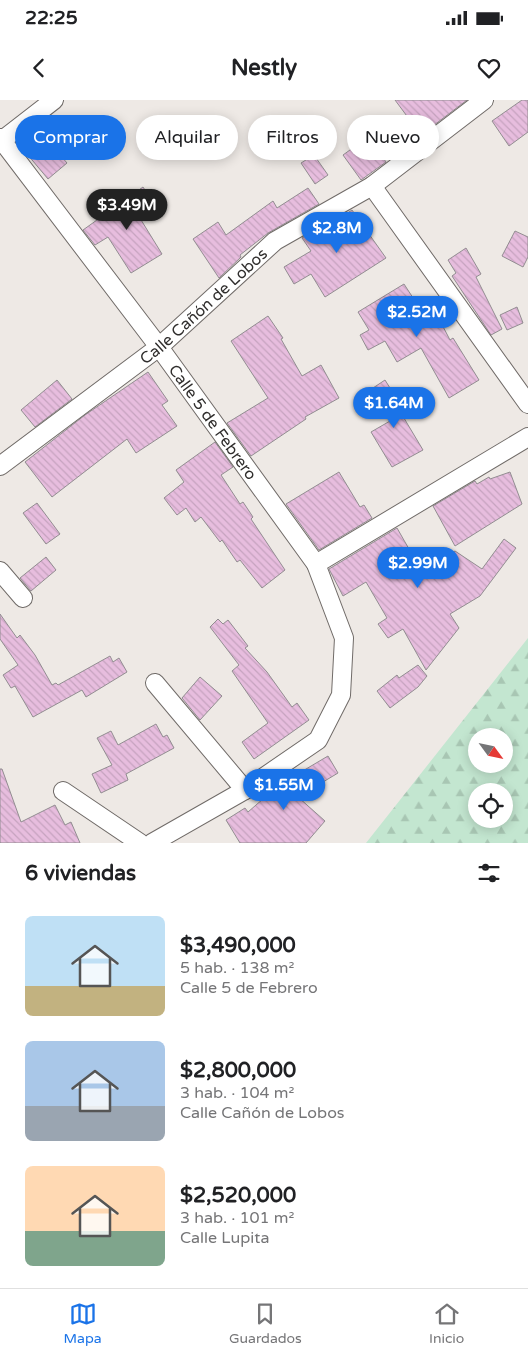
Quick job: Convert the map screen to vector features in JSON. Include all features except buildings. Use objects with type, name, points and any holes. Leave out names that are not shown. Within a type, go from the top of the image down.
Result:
[{"type":"street","points":[[1,140],[54,100]]},
{"type":"street","name":"Calle Cañón de Lobos","points":[[0,466],[159,347],[275,241],[372,186],[484,100]]},
{"type":"street","name":"Calle 5 de Febrero","points":[[1,140],[159,347],[316,564],[344,638],[341,695],[318,740],[245,790],[152,843]]},
{"type":"street","points":[[372,186],[528,404]]},
{"type":"street","points":[[316,564],[528,437]]},
{"type":"street","points":[[0,571],[23,598]]},
{"type":"street","points":[[155,684],[245,790]]},
{"type":"street","points":[[63,791],[140,843]]},
{"type":"green space","points":[[528,638],[528,843],[366,843]]}]
